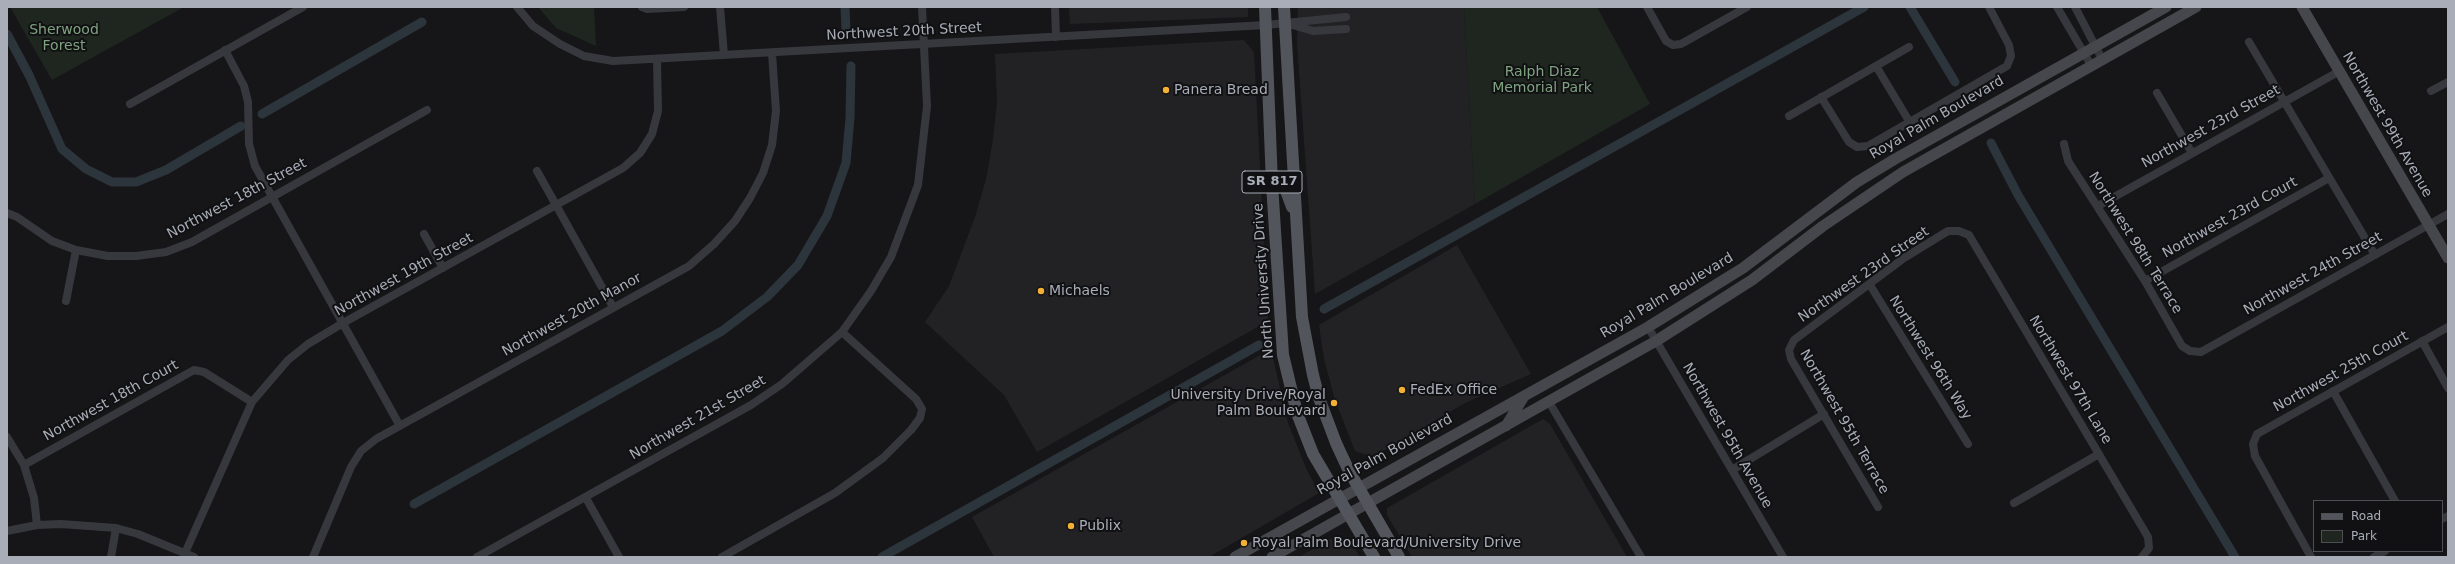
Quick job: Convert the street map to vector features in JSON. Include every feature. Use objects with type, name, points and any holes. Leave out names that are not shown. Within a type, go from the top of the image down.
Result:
[{"type":"main road","name":"North University Drive","points":[[1265,7],[1272,178],[1283,355],[1290,388],[1304,433],[1338,499],[1374,557]]},
{"type":"main road","name":"SR 817","points":[[1284,7],[1302,317],[1313,375],[1327,421],[1358,487],[1399,557]]},
{"type":"main road","name":"Royal Palm Boulevard","points":[[1235,557],[1358,487],[1648,327],[1743,268],[1863,178],[2166,7]]},
{"type":"main road","points":[[1272,557],[1656,341],[1752,280],[1867,195],[2102,58],[2196,7]]},
{"type":"main road","name":"Northwest 99th Avenue","points":[[2302,7],[2338,72],[2448,258]]},
{"type":"main road","points":[[1272,178],[1279,181],[1285,188],[1296,218]]},
{"type":"main road","points":[[1506,426],[1526,394]]},
{"type":"street","points":[[130,104],[302,7]]},
{"type":"street","name":"Northwest 20th Street","points":[[517,7],[533,26],[560,44],[584,56],[613,61],[657,60],[1266,25],[1346,17]]},
{"type":"street","points":[[642,7],[647,9],[684,7]]},
{"type":"street","points":[[720,7],[724,55]]},
{"type":"street","name":"Northwest 21st Street","points":[[477,557],[586,498],[751,405],[782,384],[842,332],[871,291],[891,257],[918,185],[927,106],[922,7]]},
{"type":"street","points":[[1055,7],[1056,37]]},
{"type":"street","points":[[1648,7],[1666,41],[1673,45],[1681,44],[1747,7]]},
{"type":"street","points":[[1821,97],[1849,142],[1857,147],[1868,146],[1909,121],[2007,66],[2011,56],[2009,45],[1993,18],[1990,7]]},
{"type":"street","points":[[2057,7],[2091,65]]},
{"type":"street","points":[[2075,7],[2102,58]]},
{"type":"street","name":"Northwest 20th Street","points":[[1284,22],[1313,31],[1346,29]]},
{"type":"street","points":[[2249,42],[2374,255]]},
{"type":"street","points":[[1789,116],[1910,47]]},
{"type":"street","points":[[225,50],[244,86],[248,102],[249,144],[255,166],[400,426]]},
{"type":"street","name":"Northwest 20th Manor","points":[[313,557],[351,467],[361,451],[400,426],[689,266],[714,244],[735,221],[750,198],[763,173],[772,145],[776,111],[772,53]]},
{"type":"street","name":"Northwest 19th Street","points":[[185,553],[252,402],[288,360],[308,344],[343,323],[623,168],[640,153],[652,134],[658,111],[657,60]]},
{"type":"street","points":[[1876,66],[1909,121]]},
{"type":"street","name":"Northwest 23rd Street","points":[[2098,206],[2338,72]]},
{"type":"street","points":[[2431,91],[2448,82]]},
{"type":"street","points":[[2157,93],[2192,153]]},
{"type":"street","name":"Northwest 18th Street","points":[[7,213],[52,241],[76,250],[108,256],[136,256],[166,252],[192,242],[427,110]]},
{"type":"street","name":"Northwest 98th Terrace","points":[[2064,144],[2068,160],[2145,281],[2182,346],[2190,351]]},
{"type":"street","points":[[537,171],[613,307]]},
{"type":"street","name":"Northwest 23rd Court","points":[[2145,281],[2329,178]]},
{"type":"street","name":"Northwest 24th Street","points":[[2190,351],[2201,352],[2448,214]]},
{"type":"street","name":"Northwest 23rd Street","points":[[1789,350],[1794,340],[1870,285],[1904,258],[1948,232],[1960,231]]},
{"type":"street","name":"Northwest 97th Lane","points":[[1960,231],[1969,235],[2148,537],[2149,548],[2142,557]]},
{"type":"street","points":[[424,234],[443,268]]},
{"type":"street","points":[[66,301],[76,250]]},
{"type":"street","name":"Northwest 96th Way","points":[[1870,285],[1968,444]]},
{"type":"street","name":"Northwest 95th Avenue","points":[[1648,327],[1783,557]]},
{"type":"street","name":"Northwest 25th Court","points":[[2311,557],[2255,456],[2253,444],[2257,434],[2448,327]]},
{"type":"street","points":[[722,557],[835,493],[883,458],[911,430],[920,418],[922,409],[916,399],[842,332]]},
{"type":"street","points":[[2422,342],[2448,388]]},
{"type":"street","name":"Northwest 95th Terrace","points":[[1789,350],[1791,359],[1878,507]]},
{"type":"street","name":"Northwest 18th Court","points":[[24,465],[194,370],[204,372],[252,402]]},
{"type":"street","points":[[2333,391],[2394,500]]},
{"type":"street","points":[[1549,402],[1641,557]]},
{"type":"street","points":[[1732,470],[1824,414]]},
{"type":"street","points":[[7,437],[24,465],[34,498],[37,525]]},
{"type":"street","points":[[2014,503],[2099,454]]},
{"type":"street","points":[[586,498],[619,557]]},
{"type":"street","points":[[7,531],[37,525],[89,525],[116,528],[194,557]]},
{"type":"street","points":[[111,557],[116,528]]},
{"type":"street","points":[[2374,557],[2383,552]]},
{"type":"shaded area","points":[[1069,7],[1248,7],[1248,17],[1070,24]]},
{"type":"shaded area","points":[[1298,7],[1464,7],[1475,204],[1315,294],[1297,43]]},
{"type":"shaded area","points":[[1244,40],[1254,52],[1268,321],[1037,452],[1004,395],[925,322],[949,286],[975,217],[986,179],[993,140],[997,102],[995,54]]},
{"type":"shaded area","points":[[1457,245],[1531,374],[1465,403],[1373,457],[1355,451],[1335,400],[1324,359],[1319,325]]},
{"type":"shaded area","points":[[1271,349],[1288,423],[1306,468],[1319,493],[1209,557],[994,557],[972,517]]},
{"type":"shaded area","points":[[1543,419],[1550,424],[1627,557],[1412,557],[1387,515],[1387,508]]},
{"type":"shaded area","points":[[1330,539],[1352,544],[1360,557],[1299,557]]},
{"type":"green space","name":"Sherwood Forest","points":[[10,7],[184,7],[52,80]]},
{"type":"green space","points":[[538,7],[594,7],[596,46],[556,28]]},
{"type":"green space","name":"Ralph Diaz Memorial Park","points":[[1464,7],[1597,7],[1650,104],[1475,204]]},
{"type":"waterway","points":[[845,7],[846,30]]},
{"type":"waterway","points":[[1324,309],[1864,7]]},
{"type":"waterway","points":[[1910,7],[1955,82]]},
{"type":"waterway","points":[[262,114],[422,22]]},
{"type":"waterway","points":[[7,34],[29,75],[62,149],[86,169],[112,182],[136,182],[166,170],[241,126]]},
{"type":"waterway","points":[[414,504],[722,331],[767,297],[798,265],[827,216],[846,163],[850,118],[851,66]]},
{"type":"waterway","points":[[1991,143],[2018,195],[2235,557]]},
{"type":"waterway","points":[[882,557],[1259,345]]},
{"type":"place","name":"Panera Bread","points":[[1166,90]]},
{"type":"place","name":"Michaels","points":[[1041,291]]},
{"type":"place","name":"FedEx Office","points":[[1402,390]]},
{"type":"place","name":"University Drive/Royal Palm Boulevard","points":[[1334,403]]},
{"type":"place","name":"Publix","points":[[1071,526]]},
{"type":"place","name":"Royal Palm Boulevard/University Drive","points":[[1244,543]]}]
